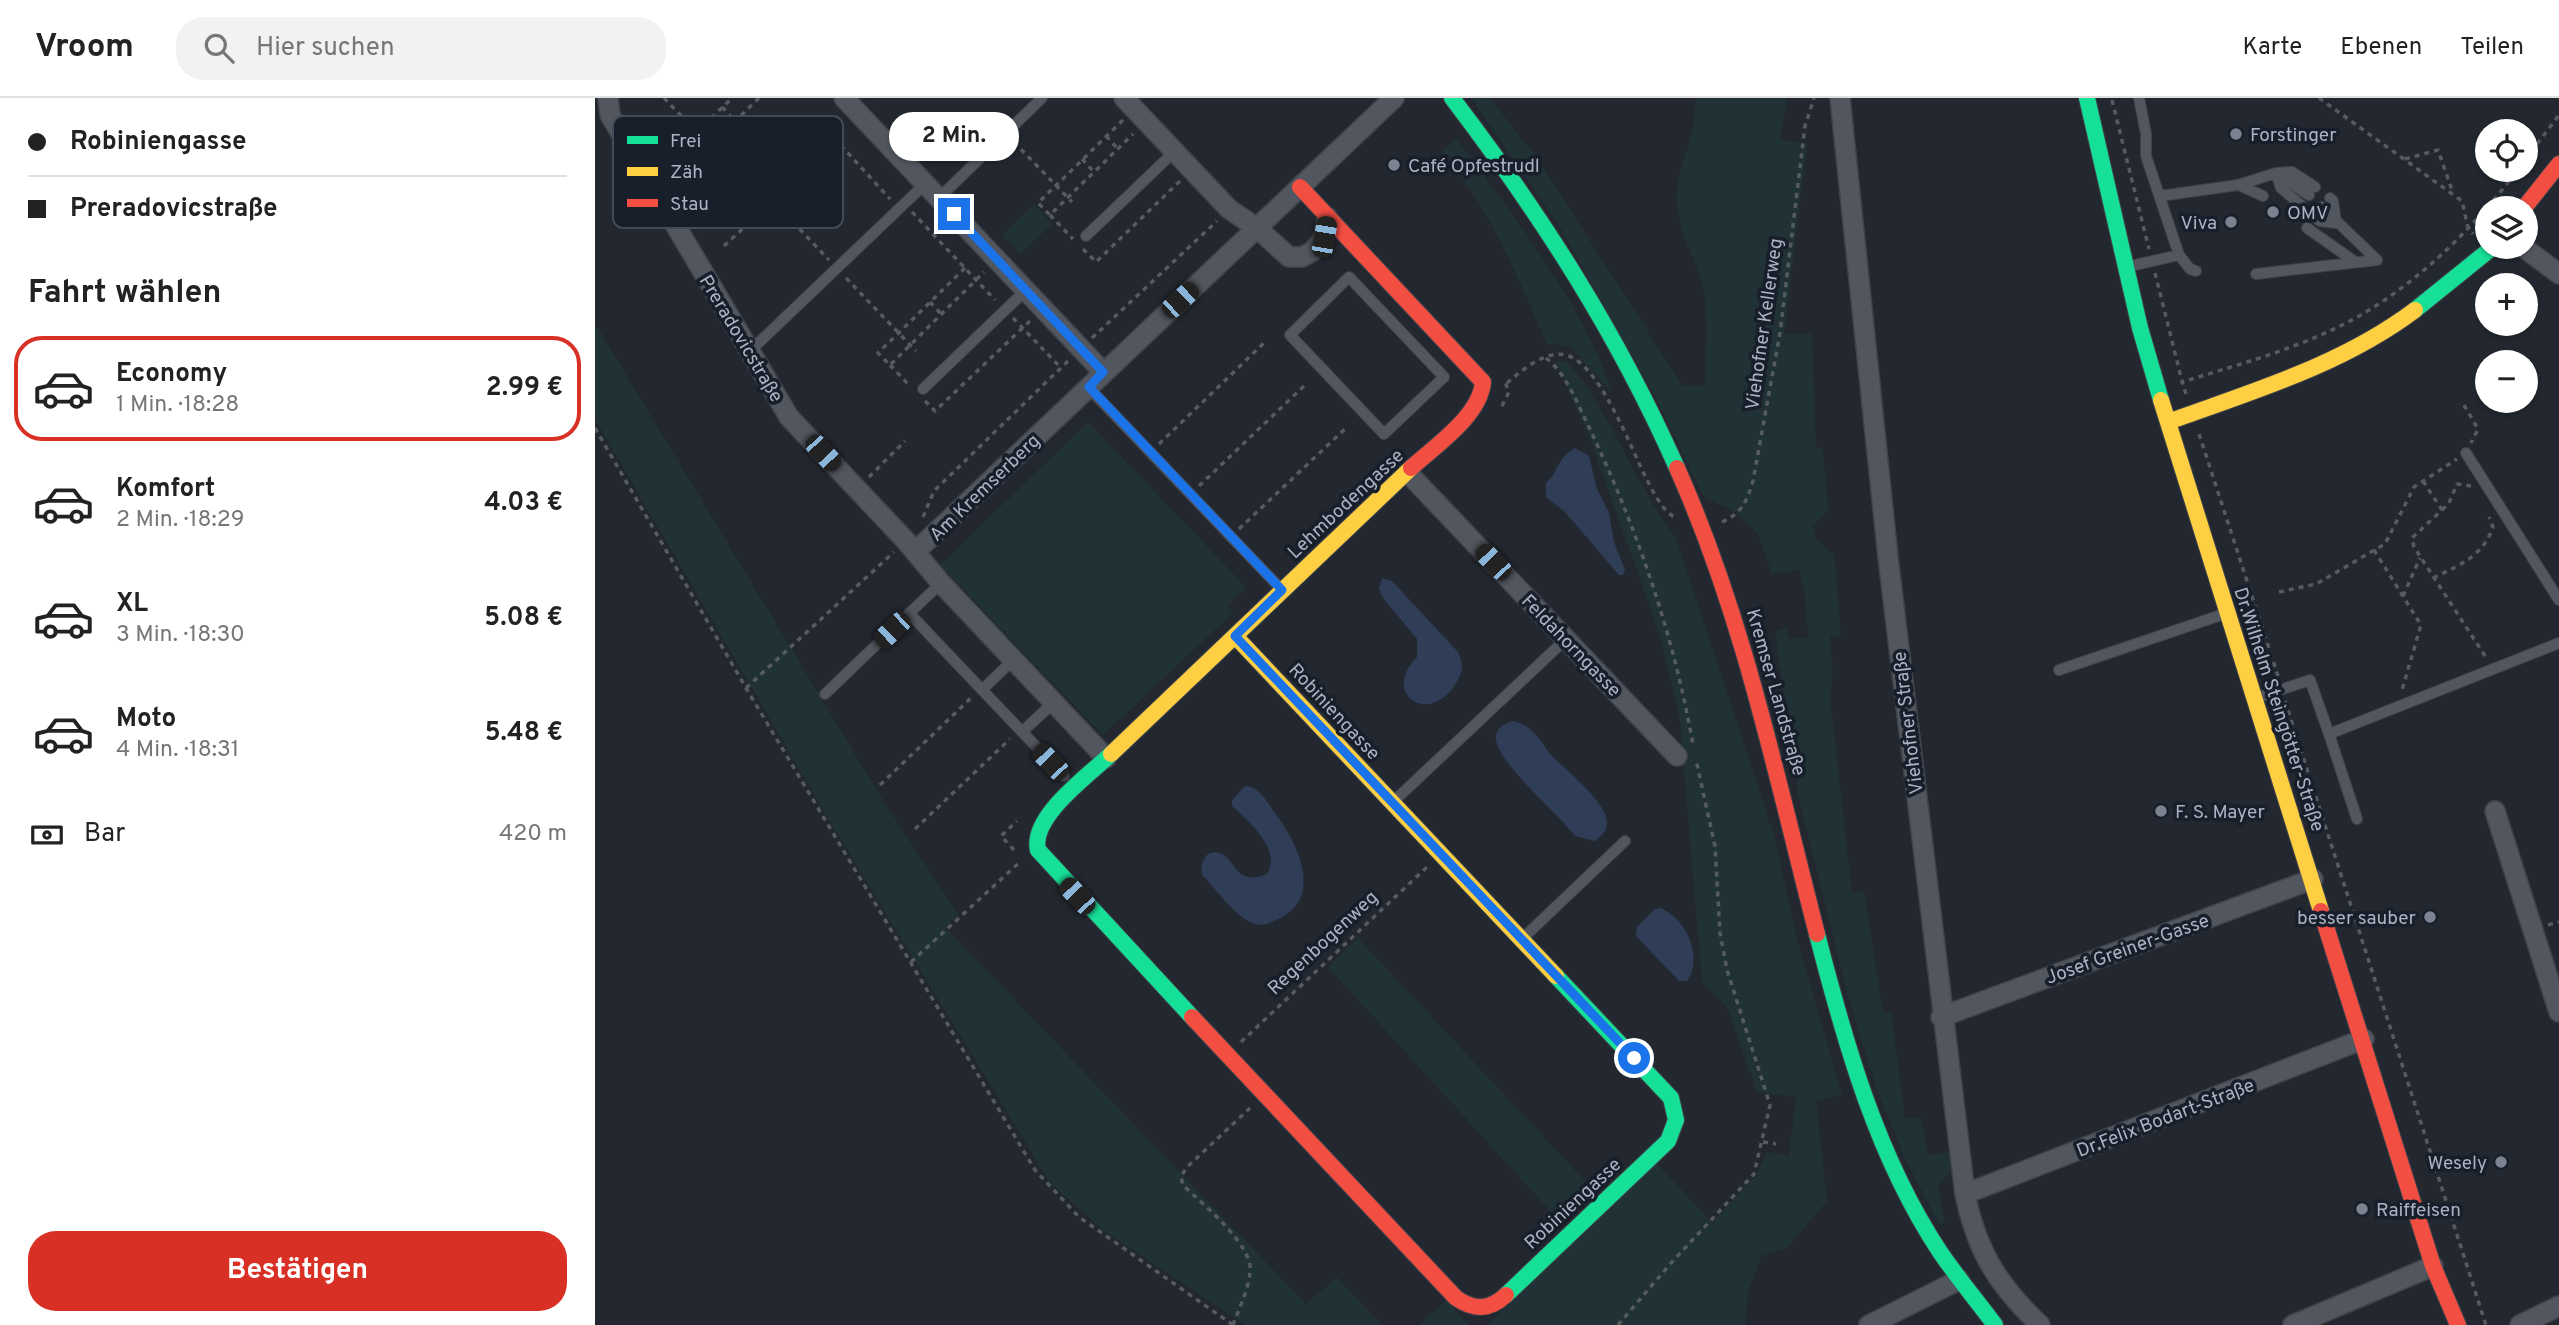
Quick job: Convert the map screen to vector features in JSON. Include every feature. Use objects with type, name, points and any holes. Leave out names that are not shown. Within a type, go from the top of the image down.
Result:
[{"type":"street","name":"Preradovicstraße","points":[[608,98],[613,120]]},
{"type":"street","points":[[844,98],[1103,372]]},
{"type":"street","name":"Am Kremserberg","points":[[1106,758],[940,583],[910,547],[1089,387],[1394,98]]},
{"type":"street","name":"Kremser Landstraße","points":[[1452,98],[1548,231],[1598,310],[1645,399],[1703,530],[1752,674],[1835,1000],[1862,1093],[1893,1171],[1934,1244],[1995,1325]]},
{"type":"street","name":"Viehofner Straße","points":[[1840,98],[1888,557],[1941,1017],[1965,1194],[1971,1222],[1996,1278],[2009,1296],[2040,1325]]},
{"type":"street","name":"Dr.Wilhelm Steingötter-Straße","points":[[2087,98],[2125,267],[2168,422],[2434,1266],[2458,1325]]},
{"type":"street","points":[[1135,109],[1230,209],[1257,228],[1289,257],[1302,257],[1313,251],[1324,237],[1327,217]]},
{"type":"street","points":[[2538,196],[2559,164]]},
{"type":"street","points":[[1300,187],[1327,217],[1401,313],[1476,373],[1483,382],[1482,395]]},
{"type":"street","name":"Preradovicstraße","points":[[677,228],[789,417],[910,547]]},
{"type":"street","points":[[2538,258],[2559,274]]},
{"type":"street","points":[[2168,422],[2298,376],[2365,344],[2412,312],[2478,259]]},
{"type":"street","name":"Lehmbodengasse","points":[[1035,843],[1047,816],[1408,473],[1469,413],[1482,395]]},
{"type":"street","name":"Feldahorngasse","points":[[1408,473],[1678,756]]},
{"type":"street","name":"Robiniengasse","points":[[1035,843],[1227,1056],[1456,1298],[1468,1307],[1482,1309],[1495,1305],[1668,1142],[1677,1127],[1678,1112],[1671,1098],[1235,636]]},
{"type":"street","points":[[2494,811],[2559,1012]]},
{"type":"street","name":"Josef Greiner-Gasse","points":[[1941,1017],[2313,879]]},
{"type":"street","name":"Dr.Felix Bodart-Straße","points":[[1965,1194],[2364,1039]]},
{"type":"street","points":[[2293,1325],[2434,1266]]},
{"type":"street","points":[[1869,1325],[1959,1280]]},
{"type":"street","points":[[2519,1325],[2559,1306]]},
{"type":"lane","points":[[939,198],[1042,98]]},
{"type":"lane","points":[[2139,98],[2146,134],[2146,156],[2179,255],[2190,269],[2196,271]]},
{"type":"lane","points":[[1086,236],[1175,151]]},
{"type":"lane","points":[[2160,196],[2238,185],[2276,173],[2312,191]]},
{"type":"lane","points":[[2276,173],[2281,188],[2301,205]]},
{"type":"lane","points":[[750,351],[925,184]]},
{"type":"lane","points":[[2238,185],[2263,196]]},
{"type":"lane","points":[[2330,198],[2333,201],[2336,223]]},
{"type":"lane","points":[[2256,274],[2377,260],[2322,207]]},
{"type":"lane","points":[[2315,217],[2320,221],[2336,223]]},
{"type":"lane","points":[[2307,228],[2354,261]]},
{"type":"lane","points":[[2125,267],[2179,255]]},
{"type":"lane","points":[[1349,278],[1401,313],[1444,377],[1384,434],[1290,335],[1349,278]]},
{"type":"lane","points":[[923,389],[1026,290]]},
{"type":"lane","points":[[1089,387],[1282,590]]},
{"type":"lane","points":[[2466,453],[2559,600]]},
{"type":"lane","points":[[825,694],[940,583]]},
{"type":"lane","points":[[909,613],[1064,776]]},
{"type":"lane","points":[[2059,670],[2228,613]]},
{"type":"lane","points":[[1393,803],[1566,639]]},
{"type":"lane","points":[[2329,734],[2559,643]]},
{"type":"lane","points":[[982,691],[1013,660]]},
{"type":"lane","points":[[2255,698],[2310,680],[2357,819]]},
{"type":"lane","points":[[1022,732],[1053,703]]},
{"type":"lane","points":[[1521,939],[1625,841]]},
{"type":"path","points":[[664,98],[681,116]]},
{"type":"path","points":[[713,116],[731,98]]},
{"type":"path","points":[[740,116],[759,98]]},
{"type":"path","name":"Viehofner Kellerweg","points":[[1703,530],[1735,516],[1746,504],[1753,481],[1780,333],[1798,171],[1814,98]]},
{"type":"path","points":[[2112,98],[2182,382],[2486,1325]]},
{"type":"path","points":[[2319,98],[2462,201],[2468,228],[2475,234]]},
{"type":"path","points":[[722,107],[730,116]]},
{"type":"path","points":[[1135,109],[1118,149],[1070,200],[1050,215],[1038,203],[1135,109]]},
{"type":"path","points":[[2538,143],[2559,115]]},
{"type":"path","points":[[1006,133],[1070,200]]},
{"type":"path","points":[[1106,136],[1118,149]]},
{"type":"path","points":[[843,148],[894,203],[911,211],[1061,369]]},
{"type":"path","points":[[2405,159],[2438,150],[2454,195]]},
{"type":"path","points":[[1082,159],[1094,172]]},
{"type":"path","points":[[2182,382],[2338,327],[2397,291],[2468,228],[2508,182]]},
{"type":"path","points":[[746,688],[910,547],[934,491],[1230,209]]},
{"type":"path","points":[[724,246],[743,228]]},
{"type":"path","points":[[965,268],[878,353],[890,365],[997,260]]},
{"type":"path","points":[[930,302],[941,314]]},
{"type":"path","points":[[1150,452],[1266,341]]},
{"type":"path","points":[[1482,395],[1506,383],[1532,364],[1546,358],[1569,356],[1587,370],[1602,391],[1668,514],[1684,524],[1703,530]]},
{"type":"path","points":[[1546,358],[1565,379],[1603,457],[1634,531],[1669,642],[1715,846],[1720,933],[1727,970],[1770,1105],[1754,1174],[1671,1263],[1618,1325]]},
{"type":"path","points":[[1496,412],[1506,402],[1509,392],[1506,383],[1497,373]]},
{"type":"path","points":[[1191,494],[1306,384]]},
{"type":"path","points":[[2279,592],[2316,584],[2385,544],[2414,487],[2466,453],[2478,429],[2464,405]]},
{"type":"path","points":[[1231,537],[1347,426]]},
{"type":"path","points":[[595,428],[746,688],[1047,1186],[1099,1233],[1185,1289],[1233,1325],[1251,1274],[1251,1263],[1235,1238],[1183,1185],[1181,1177],[1186,1168],[1264,1094]]},
{"type":"path","points":[[856,489],[905,441]]},
{"type":"path","points":[[2423,481],[2442,510]]},
{"type":"path","points":[[2478,496],[2472,487],[2457,484],[2449,503],[2412,538],[2420,558],[2494,669]]},
{"type":"path","points":[[2433,578],[2478,554],[2489,540],[2493,527],[2483,506]]},
{"type":"path","points":[[2374,550],[2421,625],[2397,708]]},
{"type":"path","points":[[2403,596],[2420,558]]},
{"type":"path","points":[[880,785],[982,691]]},
{"type":"path","points":[[915,829],[1015,735],[1022,732]]},
{"type":"path","points":[[911,962],[1035,843]]},
{"type":"path","name":"Regenbogenweg","points":[[1227,1056],[1440,854]]},
{"type":"path","points":[[1763,1142],[1776,1144]]},
{"type":"shaded area","points":[[1471,98],[1490,98],[1537,158],[1682,385],[1705,386],[1705,301],[1700,278],[1681,225],[1677,202],[1679,176],[1693,126],[1695,98],[1787,98],[1780,140],[1807,144],[1784,334],[1812,334],[1816,447],[1823,449],[1828,511],[1813,526],[1815,539],[1834,554],[1841,635],[1830,636],[1833,670],[1830,697],[1852,893],[1864,892],[1883,1012],[1891,1012],[1905,1118],[1921,1118],[1928,1155],[1949,1152],[1951,1170],[1938,1187],[1945,1223],[1939,1224],[1904,1156],[1876,1087],[1849,999],[1799,798],[1775,632],[1786,627],[1790,639],[1808,637],[1805,595],[1799,569],[1772,574],[1758,534],[1734,511],[1704,497],[1655,396],[1558,224]]},
{"type":"shaded area","points":[[1456,138],[1522,228],[1565,293],[1600,359],[1612,392],[1569,346],[1547,344],[1488,219],[1474,195],[1441,152]]},
{"type":"shaded area","points":[[1034,204],[1052,224],[1021,254],[1002,235]]},
{"type":"shaded area","points":[[595,323],[875,788],[958,914],[945,927],[1306,1304],[1337,1277],[1382,1325],[1245,1325],[1102,1229],[1051,1184],[828,818],[595,419]]},
{"type":"shaded area","points":[[1555,361],[1566,361],[1582,381],[1610,425],[1647,494],[1676,538],[1775,839],[1796,935],[1842,1095],[1816,1101],[1827,1201],[1787,1248],[1762,1256],[1748,1291],[1745,1325],[1487,1325],[1656,1163],[1712,1222],[1755,1177],[1767,1152],[1789,1156],[1796,1097],[1757,1092],[1727,1007],[1702,981],[1680,719],[1660,637],[1633,559],[1586,429]]},
{"type":"shaded area","points":[[1088,422],[1246,587],[1227,606],[1234,612],[1103,735],[940,565]]},
{"type":"shaded area","points":[[1358,938],[1596,1193],[1563,1225],[1328,967]]},
{"type":"shaded area","points":[[1446,1300],[1469,1325],[1419,1325]]},
{"type":"water","points":[[1575,448],[1589,456],[1597,489],[1609,513],[1614,542],[1625,570],[1623,575],[1619,575],[1565,512],[1546,497],[1546,483],[1564,457]]},
{"type":"water","points":[[1382,578],[1392,581],[1460,656],[1462,668],[1456,683],[1445,696],[1434,703],[1422,704],[1413,701],[1406,694],[1404,683],[1407,671],[1417,657],[1417,639],[1383,598],[1379,589]]},
{"type":"water","points":[[1512,721],[1534,733],[1600,806],[1607,826],[1595,841],[1575,836],[1504,758],[1497,745],[1496,735],[1500,728]]},
{"type":"water","points":[[1245,786],[1262,795],[1283,825],[1298,854],[1304,884],[1300,898],[1292,910],[1262,925],[1252,923],[1238,914],[1202,875],[1205,858],[1214,852],[1227,857],[1245,876],[1267,874],[1271,865],[1267,846],[1255,828],[1232,806],[1232,800]]},
{"type":"water","points":[[1660,908],[1678,920],[1690,939],[1694,961],[1687,981],[1679,981],[1636,936],[1637,927],[1654,910]]},
{"type":"traffic: fast","points":[[1452,98],[1517,187],[1576,277],[1629,370],[1677,468]]},
{"type":"traffic: fast","points":[[2087,98],[2140,328],[2161,400]]},
{"type":"traffic: fast","points":[[2415,310],[2478,259]]},
{"type":"traffic: fast","points":[[1111,754],[1052,811],[1038,837],[1038,850],[1192,1017]]},
{"type":"traffic: fast","points":[[1817,934],[1865,1098],[1898,1178],[1940,1252],[1995,1325]]},
{"type":"traffic: fast","points":[[1506,1295],[1668,1141],[1676,1120],[1671,1098],[1556,976]]},
{"type":"traffic: slow","points":[[2168,422],[2327,361],[2358,346],[2415,310]]},
{"type":"traffic: slow","points":[[2161,400],[2321,911]]},
{"type":"traffic: slow","points":[[1111,754],[1411,468]]},
{"type":"traffic: slow","points":[[1235,636],[1556,976]]},
{"type":"traffic: jam","points":[[2534,196],[2559,164]]},
{"type":"traffic: jam","points":[[1300,187],[1483,382],[1474,407],[1455,430],[1411,468]]},
{"type":"traffic: jam","points":[[1677,468],[1701,525],[1740,640],[1817,934]]},
{"type":"traffic: jam","points":[[2321,911],[2433,1266],[2458,1325]]},
{"type":"traffic: jam","points":[[1192,1017],[1456,1298],[1482,1307],[1494,1304],[1506,1295]]},
{"type":"place","name":"Forstinger","points":[[2236,134]]},
{"type":"place","name":"Café Opfestrudl","points":[[1394,165]]},
{"type":"place","name":"OMV","points":[[2273,212]]},
{"type":"place","name":"Viva","points":[[2231,222]]},
{"type":"place","name":"F. S. Mayer","points":[[2161,811]]},
{"type":"place","name":"besser sauber","points":[[2430,917]]},
{"type":"place","name":"Wesely","points":[[2501,1162]]},
{"type":"place","name":"Raiffeisen","points":[[2362,1209]]},
{"type":"route","points":[[954,214],[1103,372],[1089,387],[1282,590],[1235,636],[1634,1058]]}]
